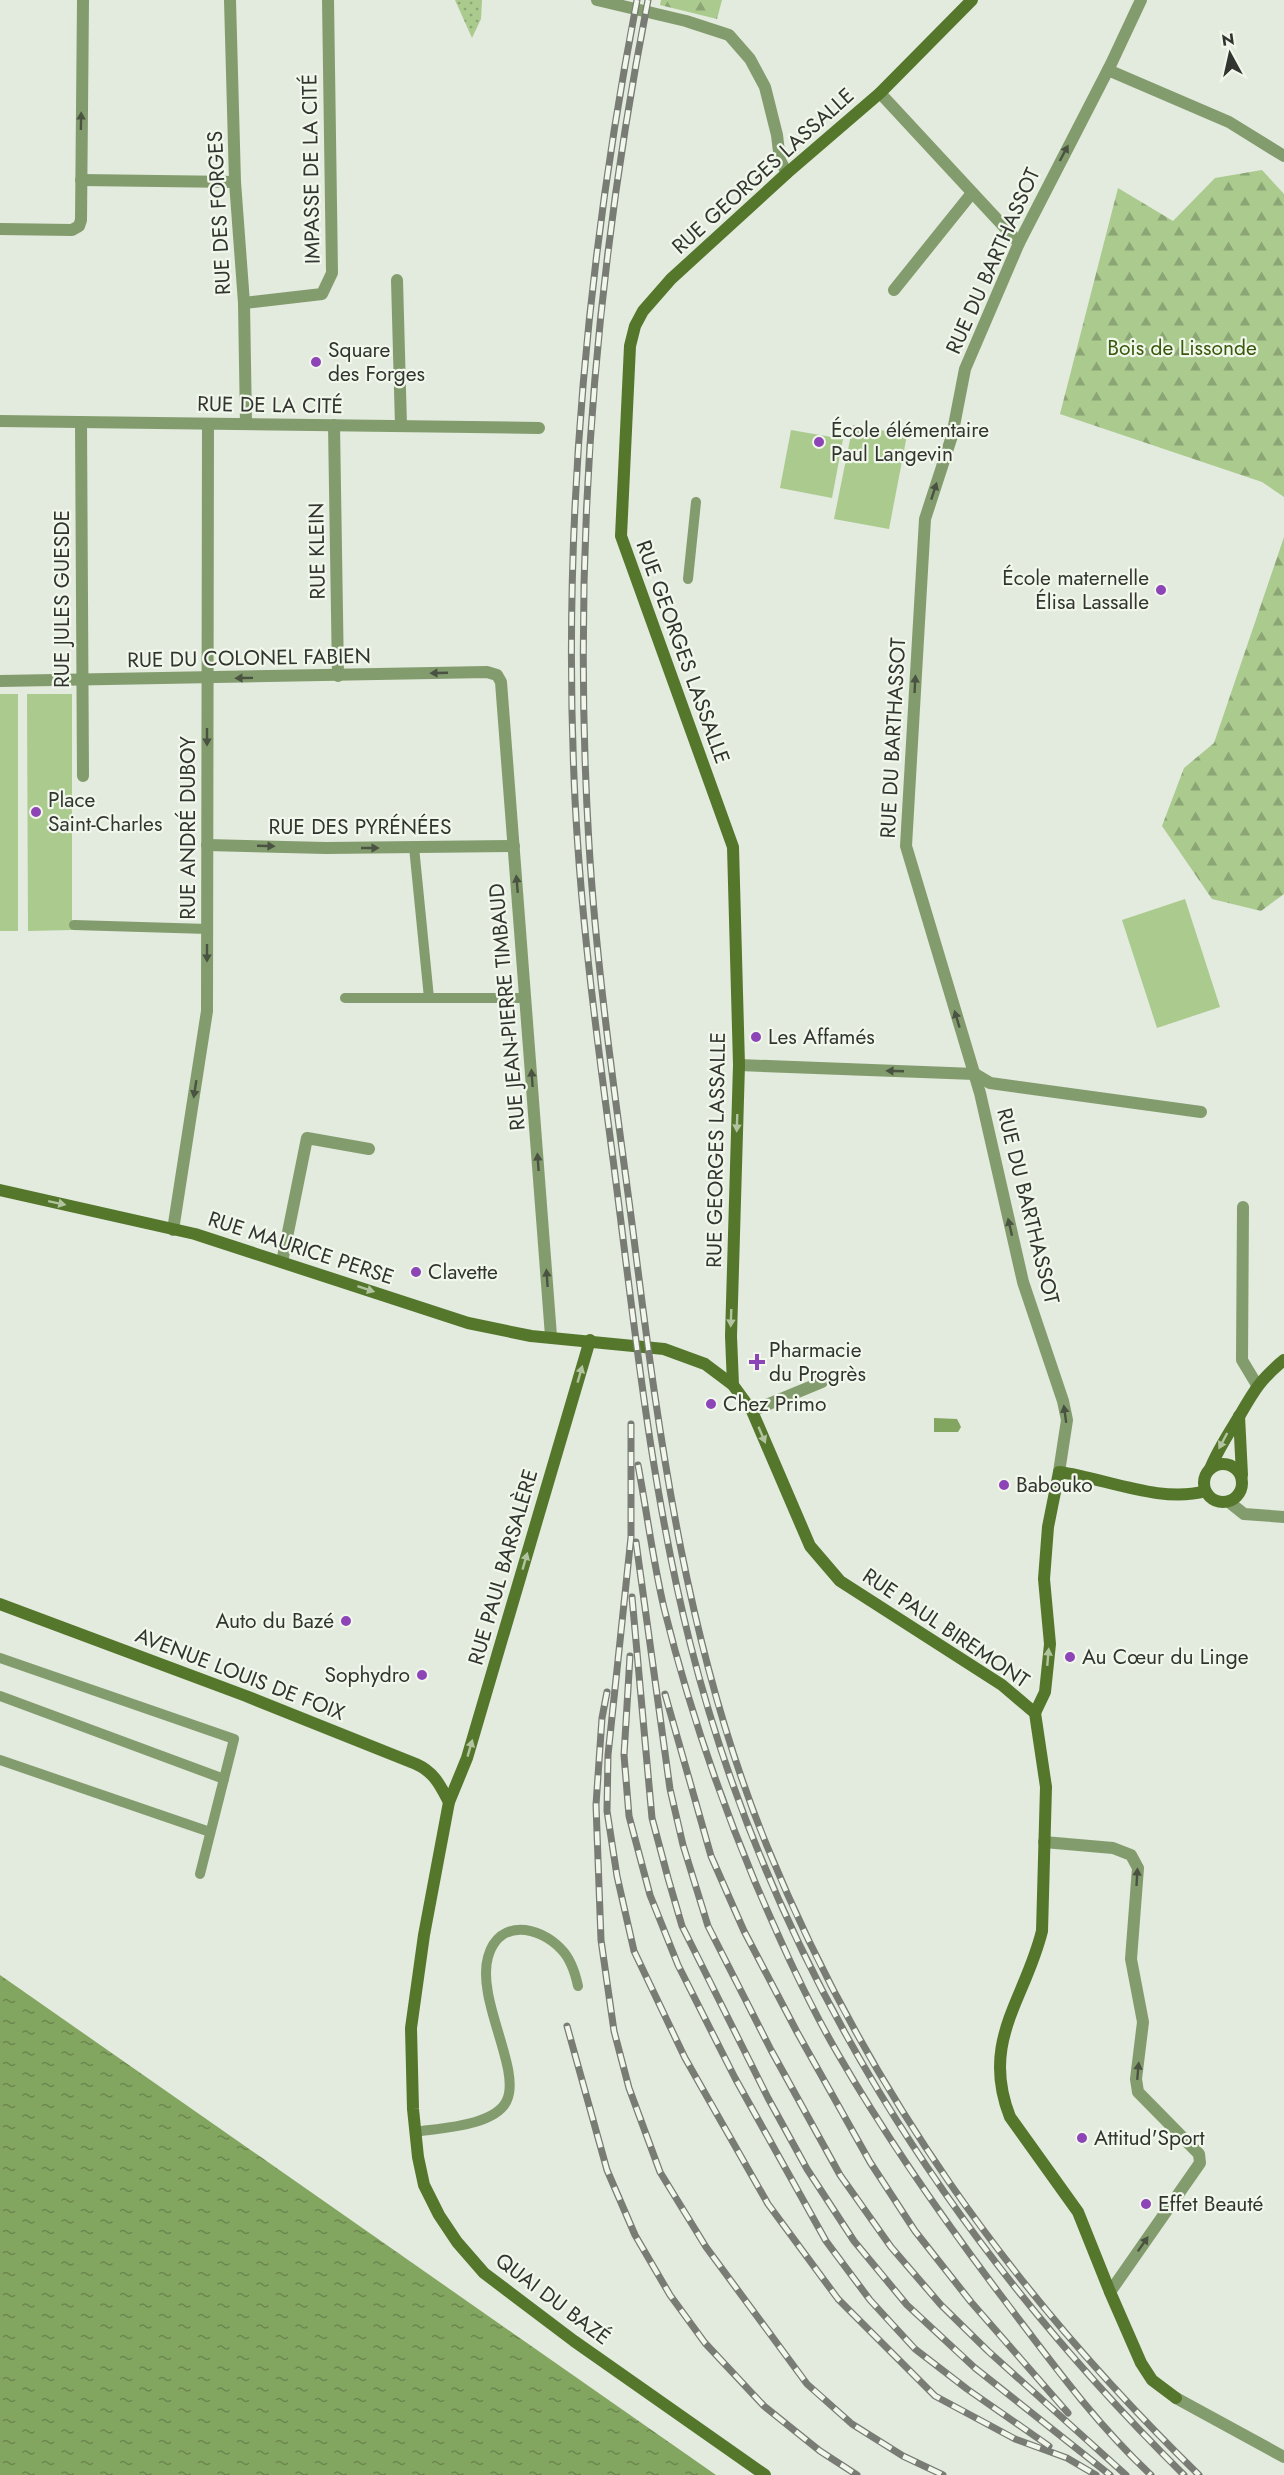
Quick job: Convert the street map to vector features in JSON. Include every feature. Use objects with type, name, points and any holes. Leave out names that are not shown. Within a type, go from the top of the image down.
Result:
[{"type":"street","points":[[0,229],[72,230],[79,226],[81,220],[82,0]]},
{"type":"street","name":"RUE DES FORGES","points":[[230,0],[235,182],[244,303],[246,424]]},
{"type":"street","name":"IMPASSE DE LA CITÉ","points":[[244,303],[321,294],[332,273],[328,0]]},
{"type":"street","points":[[597,0],[686,21],[729,35],[750,59],[765,87],[777,135],[780,160],[787,173]]},
{"type":"street","name":"RUE GEORGES LASSALLE","points":[[733,1385],[730,1336],[739,1065],[732,847],[621,536],[628,365],[635,327],[656,295],[787,173],[880,93],[972,0]]},
{"type":"street","name":"RUE DU BARTHASSOT","points":[[1035,1713],[1046,1692],[1050,1644],[1044,1580],[1048,1527],[1067,1420],[1063,1401],[1023,1282],[975,1074],[906,846],[925,519],[952,436],[965,369],[1019,243],[1108,70],[1141,0]]},
{"type":"street","points":[[1108,70],[1229,122],[1284,156]]},
{"type":"street","points":[[880,93],[1019,243]]},
{"type":"street","points":[[81,180],[235,182]]},
{"type":"street","points":[[894,290],[972,193]]},
{"type":"street","points":[[397,280],[401,426]]},
{"type":"street","name":"RUE DE LA CITÉ","points":[[0,421],[539,428]]},
{"type":"street","name":"RUE JULES GUESDE","points":[[81,422],[83,776]]},
{"type":"street","name":"RUE ANDRÉ DUBOY","points":[[173,1230],[207,1011],[208,423]]},
{"type":"street","name":"RUE KLEIN","points":[[334,425],[338,676]]},
{"type":"street","name":"RUE DU COLONEL FABIEN","points":[[0,681],[487,672],[498,675]]},
{"type":"street","name":"RUE JEAN-PIERRE TIMBAUD","points":[[498,675],[501,682],[551,1336]]},
{"type":"street","name":"RUE DES PYRÉNÉES","points":[[207,845],[326,848],[514,846]]},
{"type":"street","points":[[739,1065],[975,1074],[990,1083],[1201,1112]]},
{"type":"street","points":[[282,1262],[306,1138],[369,1149]]},
{"type":"street","name":"RUE MAURICE PERSE","points":[[0,1190],[195,1234],[468,1323],[531,1336],[551,1336],[664,1349],[705,1364],[733,1385]]},
{"type":"street","points":[[1243,1207],[1242,1360],[1257,1384]]},
{"type":"street","name":"RUE PAUL BARSALÈRE","points":[[449,1802],[467,1758],[590,1340]]},
{"type":"street","points":[[1239,1416],[1242,1488],[1235,1499],[1229,1502],[1216,1501],[1205,1491],[1204,1479],[1227,1433],[1257,1384],[1284,1360]]},
{"type":"street","points":[[752,1411],[822,1382]]},
{"type":"street","name":"RUE PAUL BIREMONT","points":[[733,1385],[752,1411],[810,1546],[840,1581],[1002,1685],[1035,1713],[1046,1787],[1042,1931],[1038,1947],[1004,2031],[1001,2052],[1003,2099],[1010,2117],[1078,2212],[1141,2363],[1152,2380],[1176,2398],[1284,2457]]},
{"type":"street","points":[[1210,1468],[1218,1464],[1227,1464],[1236,1468],[1242,1475]]},
{"type":"street","points":[[1059,1472],[1166,1494],[1193,1495],[1205,1491]]},
{"type":"street","points":[[1229,1502],[1244,1514],[1284,1517]]},
{"type":"street","name":"AVENUE LOUIS DE FOIX","points":[[0,1604],[246,1696],[422,1767],[436,1778],[449,1802]]},
{"type":"street","name":"QUAI DU BAZÉ","points":[[449,1802],[424,1935],[411,2028],[411,2075],[415,2132],[424,2185],[439,2215],[457,2242],[484,2273],[574,2341],[765,2475]]},
{"type":"street","points":[[1044,1842],[1113,1848],[1131,1855],[1138,1868],[1131,1959],[1143,2022],[1136,2079],[1138,2092],[1199,2154],[1200,2163],[1110,2292]]},
{"type":"lane","points":[[688,579],[696,502]]},
{"type":"lane","points":[[414,847],[429,998]]},
{"type":"lane","points":[[74,925],[208,929]]},
{"type":"lane","points":[[345,998],[526,998]]},
{"type":"lane","points":[[0,1658],[234,1739],[200,1875]]},
{"type":"lane","points":[[0,1696],[224,1779]]},
{"type":"lane","points":[[0,1760],[210,1832]]},
{"type":"lane","points":[[415,2132],[486,2119],[499,2112],[508,2100],[510,2086],[506,2062],[486,1976],[488,1956],[503,1936],[512,1930],[522,1929],[543,1934],[562,1950],[570,1961],[578,1986]]},
{"type":"green space","points":[[455,0],[482,0],[481,19],[472,38]]},
{"type":"green space","points":[[661,0],[722,0],[717,19],[660,5]]},
{"type":"green space","name":"Bois de Lissonde","points":[[1262,170],[1284,194],[1284,497],[1262,482],[1060,414],[1118,188],[1173,221],[1215,178]]},
{"type":"green space","points":[[853,425],[907,435],[889,529],[834,519]]},
{"type":"green space","points":[[791,430],[843,439],[832,498],[780,488]]},
{"type":"green space","points":[[1284,537],[1284,894],[1261,911],[1212,899],[1162,826],[1184,768],[1214,743]]},
{"type":"green space","points":[[0,694],[18,694],[18,931],[0,931]]},
{"type":"green space","name":"Place Saint-Charles","points":[[27,694],[72,694],[72,930],[28,931]]},
{"type":"green space","points":[[1185,899],[1220,1007],[1157,1028],[1122,920]]},
{"type":"water","points":[[934,1418],[957,1419],[961,1427],[958,1432],[934,1432]]},
{"type":"water","points":[[0,1975],[716,2475],[0,2475]]},
{"type":"railway","points":[[637,0],[605,193],[583,387],[572,582],[574,777],[584,921],[636,1341],[654,1463],[676,1583],[690,1643],[725,1761],[768,1876],[820,1986],[880,2093],[946,2195],[1019,2293],[1099,2386],[1184,2475]]},
{"type":"railway","points":[[648,0],[629,104],[601,315],[586,527],[583,633],[584,738],[589,844],[608,1042],[655,1394],[667,1471],[697,1623],[740,1773],[767,1846],[806,1935],[850,2021],[898,2104],[950,2183],[1006,2260],[1131,2406],[1199,2475]]},
{"type":"railway","points":[[631,1424],[631,1537],[608,1755],[607,1811],[617,1876],[634,1951],[685,2058],[768,2204],[838,2299],[935,2396],[1015,2439],[1067,2458],[1096,2475]]},
{"type":"railway","points":[[638,1465],[664,1608],[704,1746],[755,1882],[815,2012],[875,2116],[956,2235],[1071,2387],[1110,2433],[1151,2475]]},
{"type":"railway","points":[[636,1542],[670,1789],[683,1845],[708,1926],[771,2050],[840,2175],[891,2247],[941,2305],[988,2351],[1126,2475]]},
{"type":"railway","points":[[632,1597],[652,1818],[668,1878],[682,1926],[768,2098],[807,2169],[854,2241],[907,2305],[975,2368],[1110,2475]]},
{"type":"railway","points":[[630,1656],[624,1755],[629,1816],[650,1895],[678,1965],[735,2078],[826,2241],[870,2300],[915,2349],[967,2389],[1049,2446]]},
{"type":"railway","points":[[607,1692],[602,1718],[596,1805],[601,1940],[614,2031],[629,2088],[660,2172],[706,2247],[807,2384],[852,2424],[903,2456],[943,2475]]},
{"type":"railway","points":[[665,1694],[711,1856],[744,1931],[797,2032],[870,2162],[915,2231],[971,2302],[1068,2413]]},
{"type":"railway","points":[[567,2026],[607,2170],[635,2235],[670,2295],[705,2343],[764,2406],[820,2451],[857,2475]]},
{"type":"place","name":"Square des Forges","points":[[316,362]]},
{"type":"place","name":"École élémentaire Paul Langevin","points":[[819,442]]},
{"type":"place","name":"École maternelle Élisa Lassalle","points":[[1161,590]]},
{"type":"place","name":"Place Saint-Charles","points":[[36,812]]},
{"type":"place","name":"Les Affamés","points":[[756,1037]]},
{"type":"place","name":"Clavette","points":[[416,1272]]},
{"type":"place","name":"Pharmacie du Progrès","points":[[757,1362]]},
{"type":"place","name":"Chez Primo","points":[[711,1404]]},
{"type":"place","name":"Babouko","points":[[1004,1485]]},
{"type":"place","name":"Auto du Bazé","points":[[346,1621]]},
{"type":"place","name":"Au Cœur du Linge","points":[[1070,1657]]},
{"type":"place","name":"Sophydro","points":[[422,1675]]},
{"type":"place","name":"Attitud'Sport","points":[[1082,2138]]},
{"type":"place","name":"Effet Beauté","points":[[1146,2204]]}]
